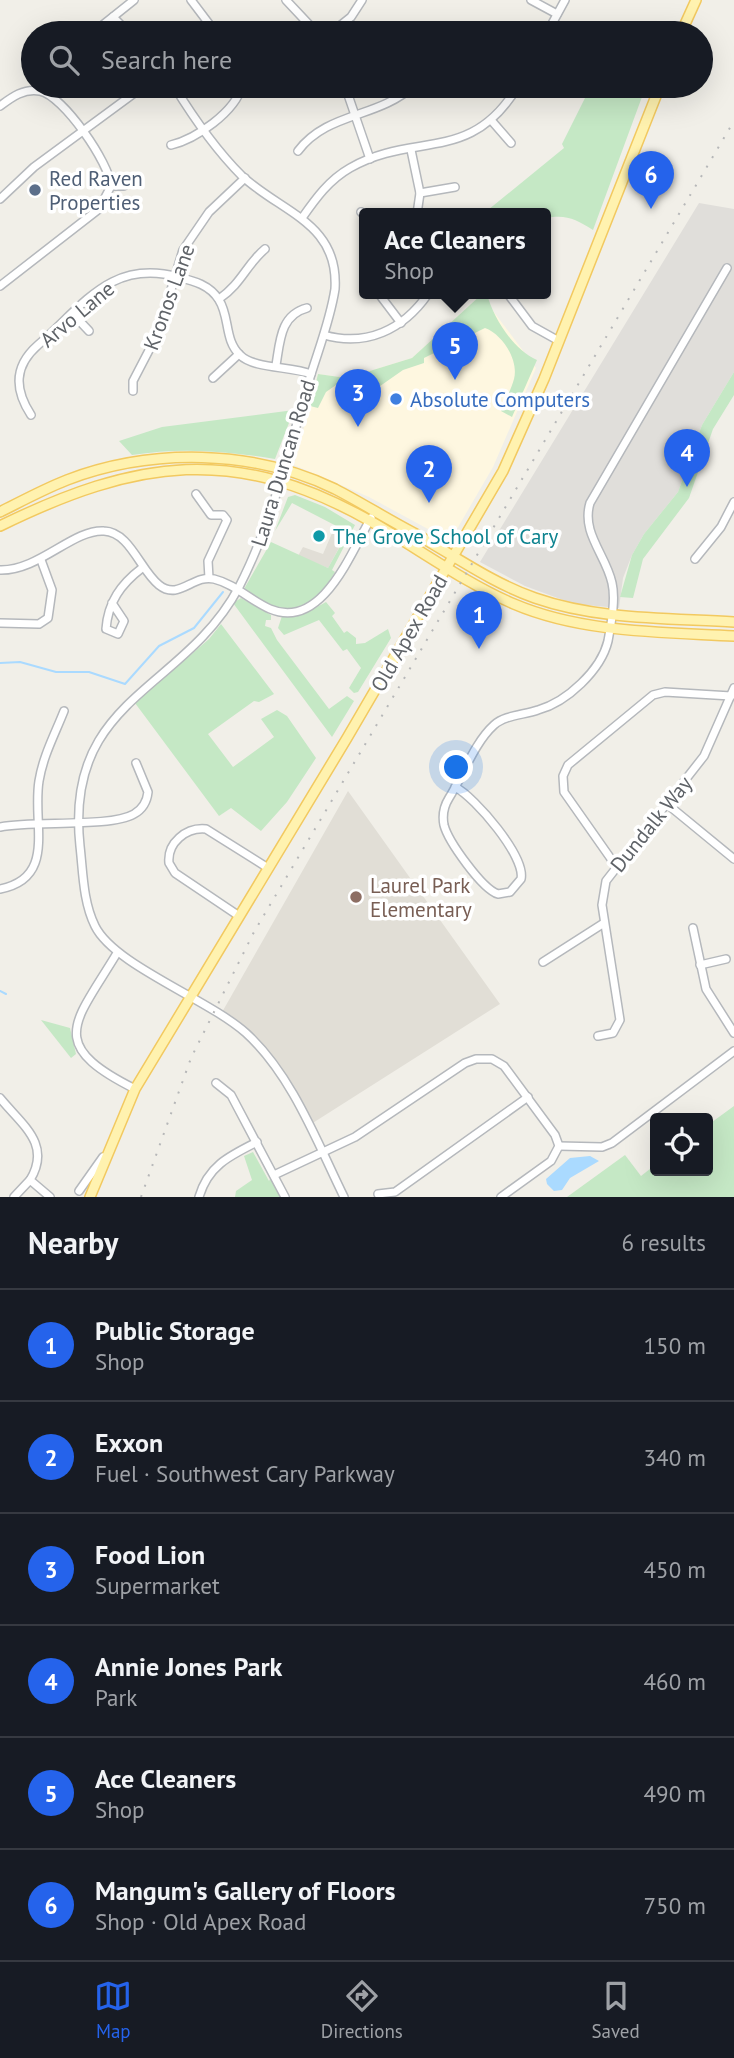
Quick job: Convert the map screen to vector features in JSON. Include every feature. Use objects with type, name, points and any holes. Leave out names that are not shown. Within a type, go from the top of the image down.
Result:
[{"type":"main road","points":[[686,21],[696,0]]},
{"type":"main road","name":"Old Apex Road","points":[[92,1192],[135,1089],[193,996],[507,462],[559,341],[655,98]]},
{"type":"main road","points":[[0,512],[67,480],[132,462],[200,457],[239,461],[284,470],[334,489],[534,598],[580,610],[612,614],[734,622]]},
{"type":"main road","points":[[0,526],[74,493],[135,475],[201,470],[281,480],[324,496],[515,605],[562,619],[610,627],[734,635]]},
{"type":"street","points":[[109,21],[134,0]]},
{"type":"street","points":[[191,0],[207,21]]},
{"type":"street","points":[[286,0],[306,21]]},
{"type":"street","points":[[346,21],[362,0]]},
{"type":"street","points":[[531,0],[557,14]]},
{"type":"street","points":[[553,21],[565,0]]},
{"type":"street","points":[[113,17],[117,21]]},
{"type":"street","points":[[0,106],[21,93]]},
{"type":"street","points":[[0,286],[99,209],[111,186],[106,164],[55,98]]},
{"type":"street","points":[[0,199],[34,167],[127,98]]},
{"type":"street","name":"Laura Duncan Road","points":[[182,98],[203,128],[245,178],[302,218],[324,242],[335,268],[334,299],[265,531],[237,590],[198,640],[110,720],[86,768],[78,822],[88,908],[98,932],[117,953],[193,996],[235,1024],[261,1049],[283,1078],[344,1197]]},
{"type":"street","points":[[172,145],[186,141],[232,105],[236,98]]},
{"type":"street","points":[[350,98],[370,159]]},
{"type":"street","points":[[298,151],[322,128],[397,98]]},
{"type":"street","points":[[302,218],[329,183],[370,159],[460,139],[491,120],[508,98]]},
{"type":"street","points":[[491,120],[511,143]]},
{"type":"street","points":[[411,150],[420,193],[419,208]]},
{"type":"street","name":"Kronos Lane","points":[[132,391],[133,381],[158,333],[183,250],[198,225],[245,178]]},
{"type":"street","points":[[111,186],[124,186]]},
{"type":"street","points":[[420,193],[455,187]]},
{"type":"street","points":[[265,249],[256,257],[237,285],[219,299],[229,335],[239,354],[252,362],[311,374]]},
{"type":"street","points":[[455,788],[474,799],[519,860],[521,879],[510,892],[498,894],[486,888],[448,835],[443,811],[455,788],[493,726],[504,719],[554,704],[593,670],[605,650],[612,614],[612,580],[589,528],[590,503],[727,268]]},
{"type":"street","name":"Arvo Lane","points":[[31,415],[19,390],[17,364],[98,291],[124,276],[145,271],[200,284],[219,299]]},
{"type":"street","points":[[383,299],[401,323]]},
{"type":"street","points":[[324,335],[359,339],[376,336],[401,323],[423,299]]},
{"type":"street","points":[[513,299],[532,326],[559,341]]},
{"type":"street","points":[[276,365],[280,339],[287,320],[298,310],[307,308]]},
{"type":"street","points":[[73,314],[89,331]]},
{"type":"street","points":[[213,377],[239,354]]},
{"type":"street","points":[[195,494],[211,515],[226,518],[223,531],[208,561],[209,578]]},
{"type":"street","points":[[695,559],[721,527],[734,502]]},
{"type":"street","points":[[0,570],[41,560],[82,537],[105,530],[121,537],[142,568],[158,585],[172,591],[209,578],[276,612],[306,609],[325,595],[375,512]]},
{"type":"street","points":[[0,623],[39,624],[48,618],[52,590],[41,560]]},
{"type":"street","points":[[113,603],[122,585],[142,568]]},
{"type":"street","name":"Dundalk Way","points":[[598,1036],[613,1033],[620,1020],[604,923],[602,892],[616,866],[704,756],[734,688]]},
{"type":"street","points":[[616,866],[564,792],[563,776],[568,765],[653,695],[665,692],[731,696]]},
{"type":"street","points":[[0,889],[17,885],[32,872],[38,855],[37,823],[41,768],[64,711]]},
{"type":"street","points":[[0,827],[129,817],[140,810],[148,792],[136,763]]},
{"type":"street","points":[[667,804],[734,859]]},
{"type":"street","points":[[239,916],[175,873],[169,863],[172,846],[189,831],[205,829],[268,868]]},
{"type":"street","points":[[543,962],[604,923]]},
{"type":"street","points":[[693,928],[700,965],[712,1003],[734,1033]]},
{"type":"street","points":[[117,953],[80,1017],[76,1039],[86,1059],[135,1089]]},
{"type":"street","points":[[700,965],[726,959]]},
{"type":"street","points":[[559,1146],[602,1147],[612,1143],[734,1051]]},
{"type":"street","points":[[274,1175],[355,1137],[471,1060],[488,1058],[500,1063],[528,1097],[555,1135],[559,1146],[551,1161],[501,1197]]},
{"type":"street","points":[[216,1083],[231,1095],[285,1197]]},
{"type":"street","points":[[378,1194],[395,1192],[528,1097]]},
{"type":"street","points":[[0,1098],[38,1146],[40,1160],[30,1180],[14,1197]]},
{"type":"street","points":[[199,1197],[205,1179],[217,1165],[257,1142]]},
{"type":"street","points":[[77,1194],[106,1154]]},
{"type":"street","points":[[30,1180],[50,1197]]},
{"type":"street","points":[[77,1194],[92,1192]]},
{"type":"shaded area","points":[[699,203],[734,209],[734,372],[702,425],[678,492],[644,534],[632,555],[623,578],[619,608],[574,604],[525,586],[480,562]]},
{"type":"shaded area","points":[[477,299],[484,299],[536,368],[493,467],[450,541],[369,497],[294,465],[318,374],[347,378],[412,358]]},
{"type":"shaded area","points":[[336,524],[348,531],[328,568],[298,556],[303,547],[323,554]]},
{"type":"shaded area","name":"Laurel Park Elementary","points":[[348,791],[500,1004],[308,1126],[273,1064],[221,1014]]},
{"type":"green space","points":[[585,98],[642,98],[593,230],[571,218],[551,218],[551,208],[490,208],[564,148],[562,144]]},
{"type":"green space","points":[[477,299],[489,299],[494,313],[512,341],[537,360],[512,417],[501,411],[514,379],[512,356],[503,342],[485,328],[424,358],[424,363],[403,370],[373,391],[336,385],[326,392],[318,408],[310,406],[318,374],[347,378],[412,358]]},
{"type":"green space","points":[[734,372],[734,395],[713,429],[689,498],[643,559],[633,598],[620,597],[632,555],[644,534],[678,492],[702,425]]},
{"type":"green space","points":[[294,410],[275,459],[204,451],[132,455],[119,441],[162,427]]},
{"type":"green space","points":[[295,495],[325,507],[355,525],[332,570],[335,572],[316,597],[294,609],[283,609],[271,606],[244,589],[271,542],[328,568],[348,532],[292,503],[275,531],[288,497]]},
{"type":"green space","points":[[241,598],[271,615],[271,620],[266,620],[265,626],[271,628],[277,640],[329,709],[347,696],[354,701],[332,737],[233,603]]},
{"type":"green space","points":[[326,602],[335,613],[332,616],[344,633],[347,631],[356,638],[356,644],[365,643],[388,629],[391,638],[358,692],[354,693],[349,688],[361,668],[347,649],[343,651],[319,620],[284,635],[278,628],[282,616],[306,613]]},
{"type":"green space","points":[[221,624],[274,694],[259,702],[254,701],[208,734],[233,767],[274,737],[261,719],[277,710],[287,716],[316,758],[287,802],[261,831],[231,808],[219,816],[135,703],[209,639]]},
{"type":"green space","points":[[41,1020],[70,1028],[76,1054],[71,1058]]},
{"type":"green space","points":[[734,1106],[734,1197],[567,1197],[625,1155],[641,1176],[650,1169],[650,1176],[713,1176],[713,1121]]},
{"type":"green space","points":[[253,1152],[281,1197],[235,1197],[236,1191],[252,1180],[244,1156]]},
{"type":"water","points":[[590,1156],[599,1161],[570,1178],[562,1190],[554,1191],[547,1184],[546,1179],[570,1158]]},
{"type":"waterway","points":[[0,663],[20,662],[56,672],[89,672],[125,684],[159,646],[194,628],[223,592]]},
{"type":"waterway","points":[[0,991],[6,994]]},
{"type":"railway","points":[[141,1197],[191,1058],[254,932],[734,121]]},
{"type":"place","name":"Red Raven Properties","points":[[35,190]]},
{"type":"place","name":"Mangum's Gallery of Floors","points":[[651,209]]},
{"type":"place","name":"Ace Cleaners","points":[[455,380]]},
{"type":"place","name":"Absolute Computers","points":[[396,399]]},
{"type":"place","name":"Food Lion","points":[[358,427]]},
{"type":"place","name":"Annie Jones Park","points":[[687,487]]},
{"type":"place","name":"Exxon","points":[[429,503]]},
{"type":"place","name":"The Grove School of Cary","points":[[319,536]]},
{"type":"place","name":"Public Storage","points":[[479,649]]},
{"type":"place","name":"Laurel Park Elementary","points":[[356,897]]}]
